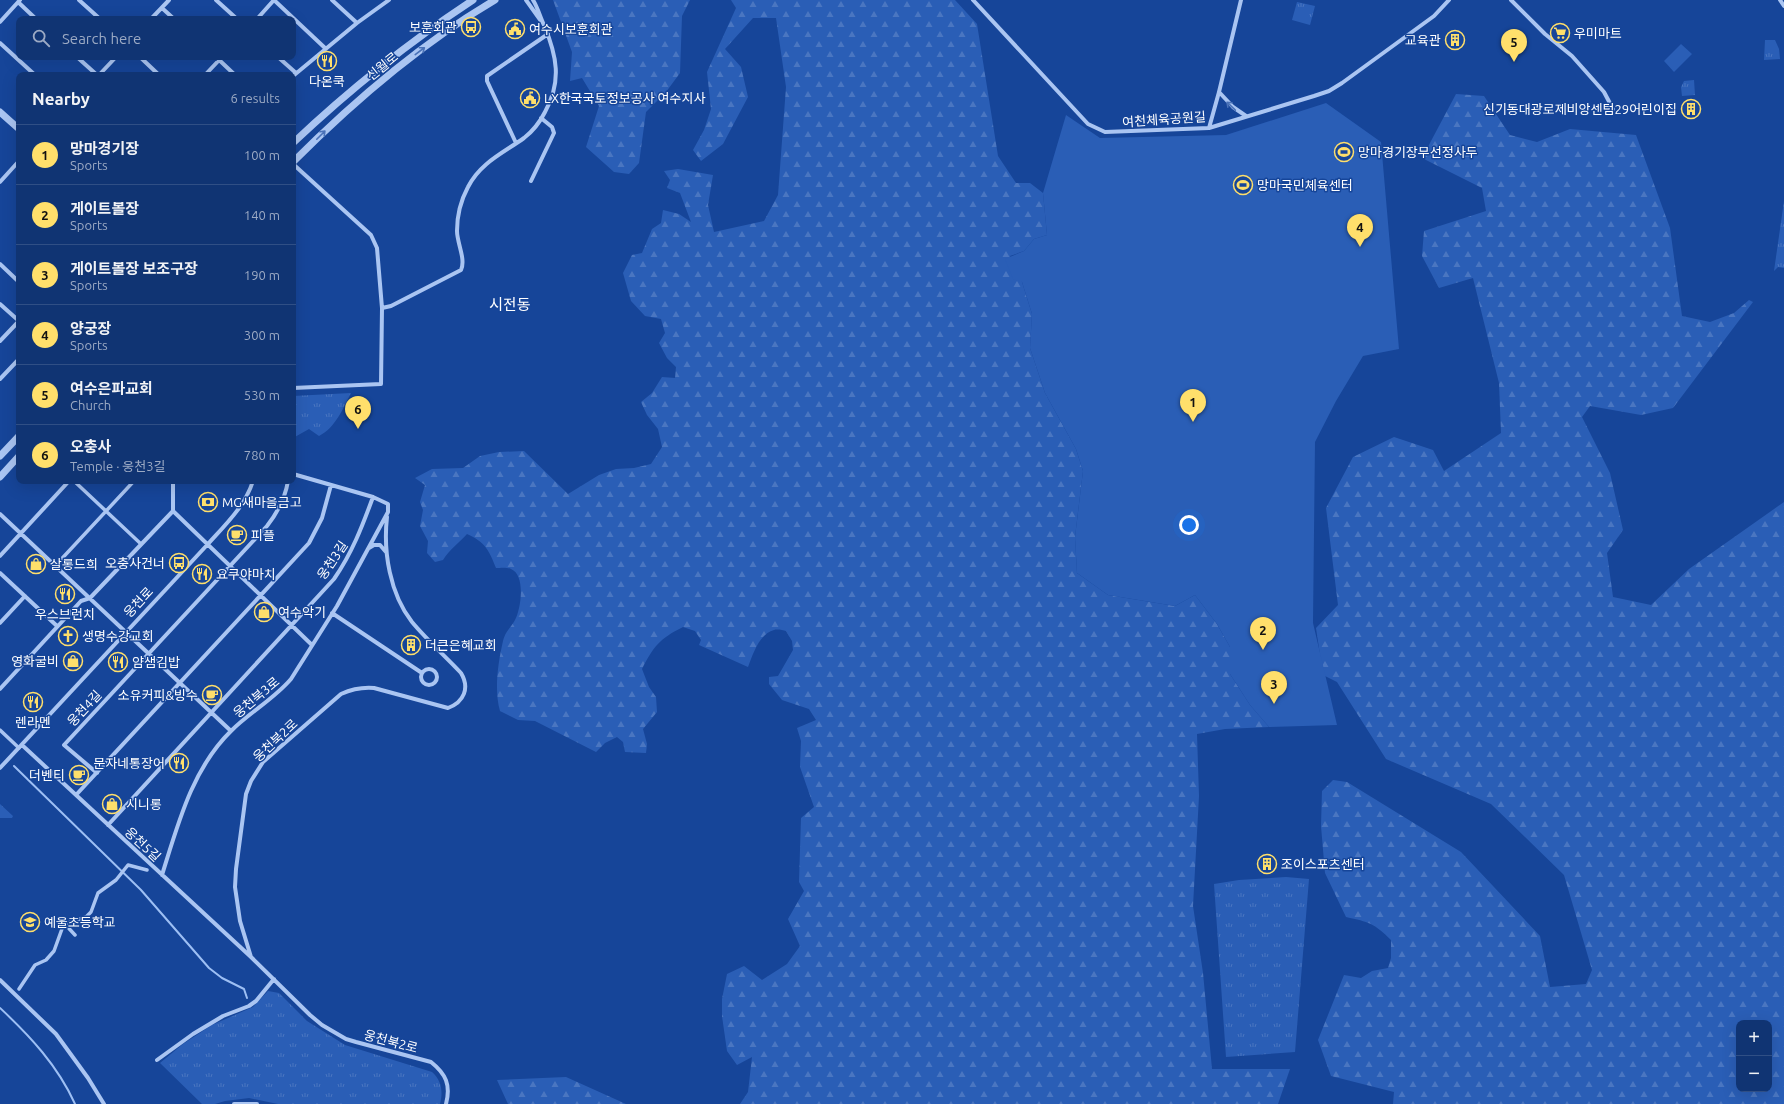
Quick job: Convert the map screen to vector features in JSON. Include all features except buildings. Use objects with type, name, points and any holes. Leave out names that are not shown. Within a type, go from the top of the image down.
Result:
[{"type":"street","points":[[154,16],[169,0]]},
{"type":"street","points":[[216,0],[234,16]]},
{"type":"street","points":[[260,16],[274,0],[291,16]]},
{"type":"street","points":[[332,0],[357,23]]},
{"type":"street","points":[[296,73],[325,48],[388,0]]},
{"type":"street","name":"신월로","points":[[296,141],[330,108],[379,67],[473,0]]},
{"type":"street","name":"신월로","points":[[296,160],[325,130],[388,75],[437,38],[495,0]]},
{"type":"street","points":[[526,0],[544,25]]},
{"type":"street","points":[[382,308],[391,306],[461,270],[462,262],[457,226],[459,212],[465,194],[472,180],[484,165],[530,132],[541,118],[551,98],[556,76],[555,55],[548,34],[533,0]]},
{"type":"street","name":"여천체육공원길","points":[[973,0],[1088,124],[1097,130],[1105,132],[1209,128],[1329,91],[1416,30],[1434,16],[1449,0]]},
{"type":"street","points":[[1209,128],[1241,0]]},
{"type":"street","points":[[1511,0],[1545,34],[1572,56],[1604,92],[1613,109]]},
{"type":"street","points":[[1780,0],[1784,6]]},
{"type":"street","points":[[0,22],[19,1],[33,16]]},
{"type":"street","points":[[82,1],[97,16]]},
{"type":"street","points":[[162,8],[171,16]]},
{"type":"street","points":[[296,21],[325,48]]},
{"type":"street","points":[[516,143],[487,76],[548,34]]},
{"type":"street","points":[[0,43],[16,58]]},
{"type":"street","points":[[19,60],[32,72]]},
{"type":"street","points":[[80,60],[94,72]]},
{"type":"street","points":[[101,72],[113,60]]},
{"type":"street","points":[[143,60],[156,72]]},
{"type":"street","points":[[207,72],[217,60]]},
{"type":"street","points":[[221,60],[232,72]]},
{"type":"street","points":[[281,60],[291,72]]},
{"type":"street","points":[[1219,92],[1233,108],[1246,116]]},
{"type":"street","points":[[0,112],[16,126]]},
{"type":"street","points":[[531,181],[554,133],[552,127],[541,118]]},
{"type":"street","points":[[0,182],[16,164]]},
{"type":"street","points":[[296,166],[371,235],[377,248],[382,308],[381,384],[296,388]]},
{"type":"street","points":[[0,264],[16,279]]},
{"type":"street","points":[[0,304],[16,318]]},
{"type":"street","points":[[0,341],[16,324]]},
{"type":"street","points":[[0,379],[16,362]]},
{"type":"street","points":[[0,456],[16,439]]},
{"type":"street","points":[[0,477],[16,459]]},
{"type":"street","points":[[296,475],[373,497],[388,504],[389,509],[387,517]]},
{"type":"street","points":[[0,556],[66,484]]},
{"type":"street","points":[[77,484],[142,544]]},
{"type":"street","points":[[56,566],[131,484]]},
{"type":"street","points":[[0,690],[81,601],[90,598],[173,511],[173,484]]},
{"type":"street","name":"웅천로","points":[[2,767],[241,507],[253,484]]},
{"type":"street","points":[[148,653],[231,566],[276,515],[286,493],[288,484]]},
{"type":"street","points":[[76,796],[309,543],[322,518],[332,485]]},
{"type":"street","name":"웅천3길","points":[[211,712],[334,579],[348,559],[358,538],[373,497]]},
{"type":"street","points":[[173,511],[312,645]]},
{"type":"street","points":[[0,514],[231,731]]},
{"type":"street","name":"웅천북3로","points":[[162,875],[188,796],[200,773],[231,731],[282,690],[291,679],[332,613],[387,517]]},
{"type":"street","name":"웅천북2로","points":[[387,517],[385,533],[391,574],[397,594],[404,609],[423,634],[465,679],[464,695],[460,703],[448,708],[374,688],[351,690],[341,694],[263,762],[251,781],[246,794],[235,875],[236,905],[251,957],[310,1015],[346,1039],[426,1061],[435,1065],[445,1075],[448,1083],[448,1096],[446,1104]]},
{"type":"street","points":[[369,548],[374,545],[380,545],[388,554]]},
{"type":"street","points":[[0,573],[57,626]]},
{"type":"street","points":[[0,623],[25,596]]},
{"type":"street","points":[[332,613],[422,673]]},
{"type":"street","name":"웅천4길","points":[[97,773],[64,745],[148,653]]},
{"type":"street","points":[[427,669],[432,670],[436,673],[436,681],[429,685],[424,684],[421,679],[422,673],[427,669]]},
{"type":"street","points":[[108,825],[211,712]]},
{"type":"street","points":[[0,730],[20,746]]},
{"type":"street","name":"웅천5길","points":[[20,746],[251,957]]},
{"type":"street","points":[[64,923],[86,917],[91,912],[98,893],[119,876],[128,865],[147,870]]},
{"type":"street","points":[[64,923],[75,935]]},
{"type":"street","points":[[19,989],[36,965],[46,960],[54,951],[64,923]]},
{"type":"street","points":[[158,1060],[193,1034],[223,1016],[249,1006],[256,1001],[274,979]]},
{"type":"street","points":[[0,980],[56,1034],[78,1063],[104,1104]]},
{"type":"street","points":[[234,1104],[257,1104]]},
{"type":"green space","points":[[553,0],[690,0],[682,16],[680,73],[666,92],[646,112],[639,163],[629,174],[614,172],[586,147],[599,106],[582,78],[570,81],[572,52]]},
{"type":"green space","points":[[731,0],[955,0],[977,24],[998,156],[1016,183],[1030,183],[1043,193],[1047,235],[1034,239],[1024,251],[1010,256],[1022,282],[1032,314],[1030,348],[1045,393],[1076,449],[1083,471],[1075,537],[1077,573],[1108,595],[1175,606],[1195,595],[1217,624],[1230,647],[1230,674],[1250,705],[1269,727],[1225,729],[1197,734],[1199,796],[1193,906],[1203,973],[1212,1069],[1290,1069],[1278,1104],[740,1104],[748,1092],[752,1057],[737,1065],[727,1051],[722,1016],[722,999],[727,974],[744,966],[762,980],[787,964],[800,946],[788,919],[804,891],[799,882],[801,818],[814,807],[800,767],[801,741],[797,728],[816,720],[809,709],[782,700],[769,684],[769,677],[778,676],[793,650],[792,641],[786,631],[775,630],[764,636],[757,645],[748,667],[699,645],[701,640],[695,631],[683,627],[663,639],[650,654],[642,669],[649,687],[656,697],[657,712],[643,729],[647,744],[646,753],[625,752],[623,742],[617,737],[605,743],[596,752],[535,721],[518,720],[500,711],[497,694],[498,667],[504,637],[515,620],[519,608],[521,593],[519,578],[516,572],[511,569],[496,568],[486,547],[478,540],[467,534],[443,560],[435,562],[427,553],[428,541],[420,526],[423,510],[420,502],[425,485],[415,478],[432,469],[463,468],[480,456],[499,452],[524,451],[568,494],[599,475],[616,469],[634,468],[651,464],[662,447],[658,429],[647,415],[641,402],[652,393],[662,377],[675,378],[676,367],[667,358],[659,343],[665,333],[661,319],[645,316],[631,301],[623,273],[632,255],[642,253],[652,229],[661,223],[663,210],[679,214],[691,222],[680,193],[667,188],[670,180],[664,171],[678,169],[713,175],[708,205],[714,232],[764,221],[778,195],[786,87],[776,18],[753,18],[725,49],[741,67],[748,97],[723,144],[701,161],[693,150],[704,130],[711,109],[707,72],[736,8]]},
{"type":"green space","points":[[1297,2],[1315,6],[1310,25],[1292,20]]},
{"type":"green space","points":[[1765,40],[1775,40],[1779,49],[1780,59],[1764,60]]},
{"type":"green space","points":[[1681,44],[1692,54],[1674,72],[1664,61]]},
{"type":"green space","points":[[1694,80],[1695,95],[1682,96],[1681,87],[1684,81]]},
{"type":"green space","points":[[1456,94],[1484,96],[1510,135],[1537,142],[1570,129],[1636,135],[1670,228],[1682,316],[1710,322],[1734,313],[1749,300],[1753,302],[1673,408],[1641,415],[1590,406],[1582,417],[1610,473],[1623,530],[1607,553],[1613,597],[1651,605],[1689,569],[1784,502],[1784,1104],[1393,1104],[1394,1092],[1331,1076],[1318,1040],[1344,975],[1361,978],[1372,971],[1388,968],[1391,958],[1391,940],[1371,924],[1346,917],[1325,873],[1321,826],[1322,791],[1333,780],[1347,782],[1461,852],[1540,936],[1550,987],[1586,984],[1592,970],[1564,875],[1491,804],[1386,759],[1337,682],[1323,675],[1316,628],[1338,605],[1326,508],[1353,457],[1394,437],[1433,450],[1444,471],[1501,433],[1499,383],[1473,278],[1439,288],[1422,256],[1424,231],[1486,211],[1482,188],[1422,158]]},
{"type":"green space","points":[[1326,103],[1381,142],[1399,349],[1363,356],[1336,401],[1315,442],[1313,623],[1337,725],[1269,727],[1250,705],[1230,674],[1230,647],[1217,624],[1195,595],[1175,606],[1108,595],[1077,573],[1075,537],[1083,471],[1076,449],[1045,393],[1030,348],[1032,314],[1022,282],[1013,279],[1005,259],[1024,251],[1034,239],[1047,235],[1043,193],[1066,115],[1100,138],[1226,135]]},
{"type":"green space","points":[[1784,201],[1784,268],[1778,267],[1774,271]]},
{"type":"green space","points":[[351,393],[338,418],[325,433],[319,436],[309,429],[296,436],[296,396]]},
{"type":"green space","points":[[0,804],[13,816],[12,818],[0,818]]},
{"type":"green space","points":[[1286,877],[1309,879],[1295,1052],[1226,1057],[1214,884],[1239,880]]},
{"type":"green space","points":[[268,991],[279,993],[307,1021],[345,1045],[432,1072],[438,1079],[441,1087],[440,1104],[278,1104],[249,1098],[225,1101],[215,1104],[202,1104],[160,1063],[183,1044],[212,1025],[253,1007]]},
{"type":"green space","points":[[566,1077],[626,1104],[508,1104],[497,1080]]},
{"type":"waterway","points":[[14,766],[141,890],[209,968],[222,978],[244,989],[247,998]]},
{"type":"waterway","points":[[0,1008],[22,1029],[52,1064],[75,1104]]},
{"type":"place","name":"보훈회관","points":[[471,27]]},
{"type":"place","name":"여수시보훈회관","points":[[515,29]]},
{"type":"place","name":"우미마트","points":[[1560,33]]},
{"type":"place","name":"교육관","points":[[1455,40]]},
{"type":"place","name":"다온쿡","points":[[327,61]]},
{"type":"place","name":"여수은파교회","points":[[1514,62]]},
{"type":"place","name":"LX한국국토정보공사 여수지사","points":[[530,98]]},
{"type":"place","name":"신기동대광로제비앙센텀29어린이집","points":[[1691,109]]},
{"type":"place","name":"망마경기장무선정사두","points":[[1344,152]]},
{"type":"place","name":"망마국민체육센터","points":[[1243,185]]},
{"type":"place","name":"양궁장","points":[[1360,247]]},
{"type":"place","name":"망마경기장","points":[[1193,422]]},
{"type":"place","name":"오충사","points":[[358,429]]},
{"type":"place","name":"MG새마을금고","points":[[208,502]]},
{"type":"place","name":"피플","points":[[237,535]]},
{"type":"place","name":"오충사건너","points":[[179,563]]},
{"type":"place","name":"살롱드희","points":[[36,564]]},
{"type":"place","name":"요쿠야마치","points":[[202,574]]},
{"type":"place","name":"우스브런치","points":[[65,594]]},
{"type":"place","name":"여수악기","points":[[264,612]]},
{"type":"place","name":"생명수강교회","points":[[68,636]]},
{"type":"place","name":"더큰은혜교회","points":[[411,645]]},
{"type":"place","name":"게이트볼장","points":[[1263,650]]},
{"type":"place","name":"영화굴비","points":[[73,661]]},
{"type":"place","name":"얌샘김밥","points":[[118,662]]},
{"type":"place","name":"소유커피&빙수","points":[[212,695]]},
{"type":"place","name":"렌라멘","points":[[33,702]]},
{"type":"place","name":"게이트볼장 보조구장","points":[[1274,704]]},
{"type":"place","name":"문자네통장어","points":[[179,763]]},
{"type":"place","name":"더벤티","points":[[79,775]]},
{"type":"place","name":"시니롱","points":[[112,804]]},
{"type":"place","name":"조이스포츠센터","points":[[1267,864]]},
{"type":"place","name":"예울초등학교","points":[[30,922]]},
{"type":"district","name":"시전동","points":[[510,304]]}]
